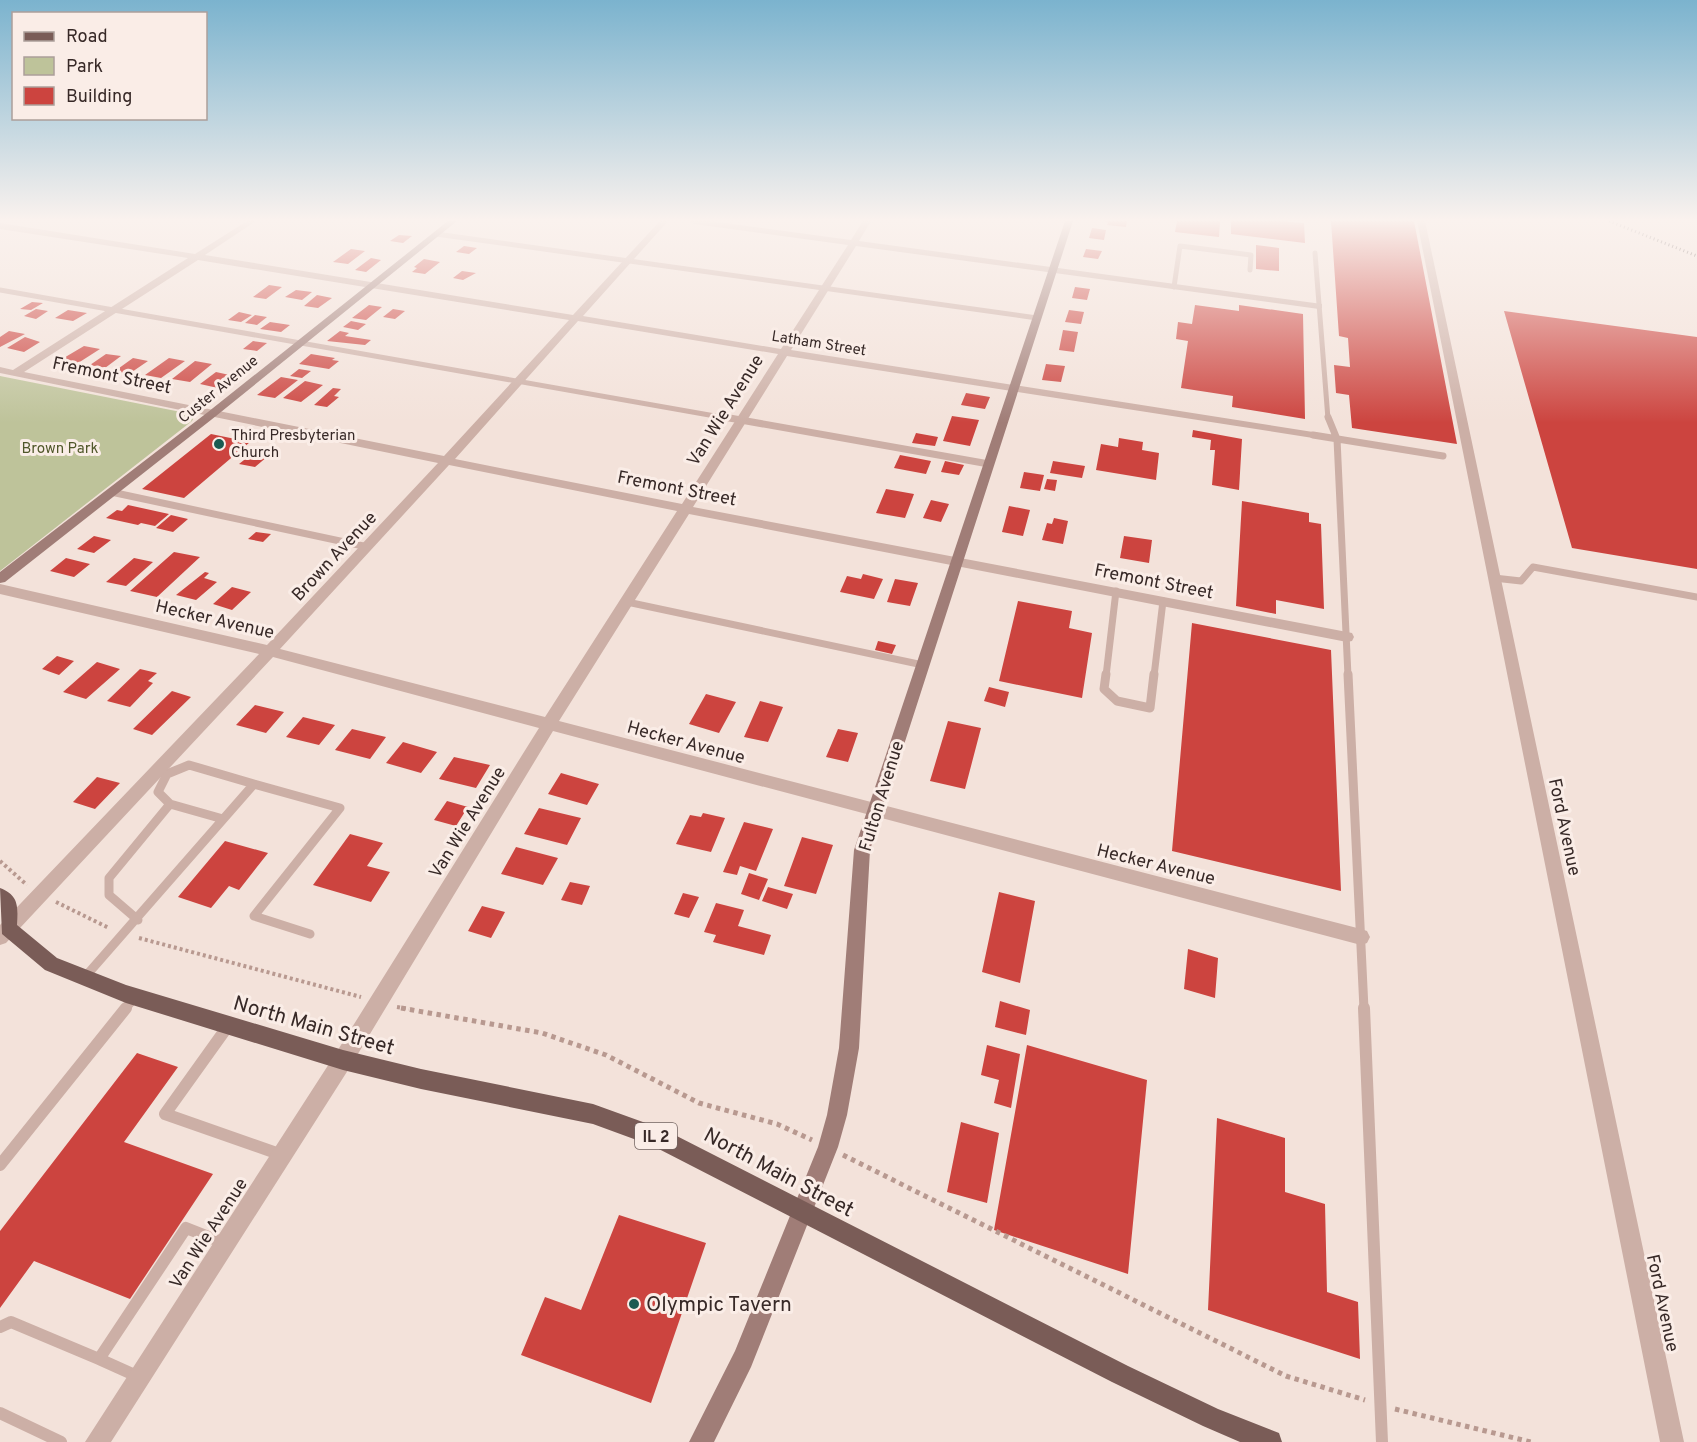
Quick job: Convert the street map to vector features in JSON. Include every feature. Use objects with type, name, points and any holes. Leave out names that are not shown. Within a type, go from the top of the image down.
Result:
[{"type":"main road","points":[[0,896],[9,903],[3,932]]},
{"type":"main road","name":"North Main Street","points":[[3,932],[51,964],[136,996],[228,1026],[343,1060],[421,1079],[584,1112],[628,1125],[693,1153],[803,1213],[1130,1379],[1211,1418],[1270,1442]]},
{"type":"street","points":[[15,373],[147,288]]},
{"type":"street","name":"Custer Avenue","points":[[0,579],[369,288]]},
{"type":"street","name":"Latham Street","points":[[394,288],[1014,390],[1313,435]]},
{"type":"street","name":"Brown Avenue","points":[[3,932],[161,773],[269,651],[368,547],[603,288]]},
{"type":"street","name":"Van Wie Avenue","points":[[97,1442],[343,1060],[548,726],[825,288]]},
{"type":"street","name":"Fulton Avenue","points":[[701,1442],[747,1349],[828,1147],[837,1115],[849,1048],[862,850],[1047,288]]},
{"type":"street","points":[[1184,288],[1320,306]]},
{"type":"street","name":"Ford Avenue","points":[[1435,288],[1672,1442]]},
{"type":"street","name":"Fremont Street","points":[[0,370],[685,509],[1347,637]]},
{"type":"street","name":"Hecker Avenue","points":[[0,589],[269,651],[875,812],[1361,937]]},
{"type":"lane","points":[[827,288],[1037,318]]},
{"type":"lane","points":[[1317,288],[1320,306],[1328,421],[1337,439],[1382,1442]]},
{"type":"lane","points":[[0,290],[989,464]]},
{"type":"lane","points":[[1313,435],[1443,456]]},
{"type":"lane","points":[[111,492],[368,547]]},
{"type":"lane","points":[[1494,578],[1521,581],[1533,567],[1697,597]]},
{"type":"lane","points":[[1116,591],[1104,689],[1117,701],[1150,708],[1163,601]]},
{"type":"lane","points":[[627,602],[923,665]]},
{"type":"lane","points":[[223,819],[170,804],[158,792],[161,773],[189,765],[340,808],[254,916],[310,934]]},
{"type":"lane","points":[[85,977],[138,920],[255,784]]},
{"type":"lane","points":[[138,920],[109,895],[109,878],[170,804]]},
{"type":"lane","points":[[0,1165],[136,996]]},
{"type":"lane","points":[[228,1026],[165,1114],[282,1155]]},
{"type":"lane","points":[[99,1359],[186,1228],[224,1243]]},
{"type":"lane","points":[[0,1327],[11,1322],[139,1377]]},
{"type":"lane","points":[[0,1413],[61,1442]]},
{"type":"path","points":[[0,861],[40,895],[124,935],[407,1010],[542,1034],[606,1055],[699,1103],[777,1124],[828,1147],[909,1190],[1286,1376],[1380,1405],[1531,1442]]},
{"type":"green space","name":"Brown Park","points":[[0,376],[191,414],[194,417],[192,421],[0,571]]},
{"type":"building","points":[[265,288],[280,288],[266,299],[253,297]]},
{"type":"building","points":[[1075,288],[1090,289],[1087,300],[1072,298]]},
{"type":"building","points":[[1336,288],[1427,288],[1457,444],[1352,428],[1349,395],[1336,393],[1334,365],[1350,367],[1348,338],[1339,336]]},
{"type":"building","points":[[296,290],[312,292],[302,300],[285,297]]},
{"type":"building","points":[[317,295],[332,298],[318,308],[304,306]]},
{"type":"building","points":[[32,302],[43,303],[31,310],[20,309]]},
{"type":"building","points":[[369,305],[382,307],[366,320],[352,318]]},
{"type":"building","points":[[1195,305],[1239,311],[1239,305],[1303,314],[1305,419],[1232,407],[1233,396],[1181,388],[1188,341],[1176,339],[1178,322],[1192,324]]},
{"type":"building","points":[[36,309],[48,311],[36,319],[24,316]]},
{"type":"building","points":[[393,309],[405,311],[395,319],[383,317]]},
{"type":"building","points":[[68,310],[87,313],[73,321],[55,318]]},
{"type":"building","points":[[1069,310],[1084,312],[1081,324],[1065,322]]},
{"type":"building","points":[[1504,311],[1697,337],[1697,569],[1572,548]]},
{"type":"building","points":[[239,312],[252,315],[241,322],[228,320]]},
{"type":"building","points":[[255,315],[267,317],[257,325],[245,323]]},
{"type":"building","points":[[351,321],[366,324],[358,330],[343,327]]},
{"type":"building","points":[[270,322],[290,325],[281,332],[260,329]]},
{"type":"building","points":[[1063,330],[1078,332],[1074,352],[1059,350]]},
{"type":"building","points":[[9,331],[25,334],[0,347],[0,337]]},
{"type":"building","points":[[340,331],[349,333],[345,336],[371,340],[365,345],[327,341]]},
{"type":"building","points":[[25,337],[40,342],[24,352],[7,348]]},
{"type":"building","points":[[253,341],[267,343],[257,351],[243,349]]},
{"type":"building","points":[[84,346],[100,349],[75,365],[69,363],[72,361],[62,359]]},
{"type":"building","points":[[106,354],[121,356],[105,368],[90,365]]},
{"type":"building","points":[[311,354],[335,358],[332,360],[339,361],[329,369],[299,364]]},
{"type":"building","points":[[133,358],[148,361],[129,374],[115,371]]},
{"type":"building","points":[[169,358],[185,361],[161,378],[145,375]]},
{"type":"building","points":[[195,361],[212,364],[190,382],[172,379]]},
{"type":"building","points":[[1046,364],[1065,366],[1061,382],[1042,380]]},
{"type":"building","points":[[299,369],[311,371],[302,378],[290,376]]},
{"type":"building","points":[[216,372],[234,376],[218,388],[200,384]]},
{"type":"building","points":[[281,377],[298,380],[275,398],[257,395]]},
{"type":"building","points":[[305,381],[323,385],[301,402],[283,398]]},
{"type":"building","points":[[333,388],[341,389],[334,396],[339,397],[327,407],[314,405]]},
{"type":"building","points":[[966,393],[990,397],[985,409],[961,405]]},
{"type":"building","points":[[952,416],[979,420],[970,446],[943,441]]},
{"type":"building","points":[[1193,430],[1242,439],[1239,490],[1212,485],[1215,450],[1210,450],[1211,440],[1192,437]]},
{"type":"building","points":[[916,433],[938,437],[935,446],[912,443]]},
{"type":"building","name":"Third Presbyterian Church","points":[[211,434],[250,442],[184,498],[142,489]]},
{"type":"building","points":[[1119,438],[1143,442],[1142,450],[1159,453],[1156,480],[1096,470],[1101,444],[1118,447]]},
{"type":"building","points":[[259,448],[274,451],[255,467],[239,464]]},
{"type":"building","points":[[900,455],[931,461],[926,474],[894,468]]},
{"type":"building","points":[[945,461],[964,465],[959,475],[941,472]]},
{"type":"building","points":[[1053,461],[1085,466],[1082,478],[1050,473]]},
{"type":"building","points":[[1024,472],[1044,475],[1040,491],[1020,488]]},
{"type":"building","points":[[1047,479],[1057,480],[1055,491],[1044,489]]},
{"type":"building","points":[[886,489],[914,494],[905,518],[876,513]]},
{"type":"building","points":[[931,500],[949,504],[941,522],[923,518]]},
{"type":"building","points":[[1242,501],[1309,513],[1309,522],[1321,524],[1324,609],[1276,600],[1276,614],[1236,606]]},
{"type":"building","points":[[128,505],[169,514],[155,526],[106,518],[117,510],[122,511]]},
{"type":"building","points":[[1009,506],[1030,510],[1023,536],[1002,532]]},
{"type":"building","points":[[171,515],[188,519],[173,532],[156,528]]},
{"type":"building","points":[[1054,518],[1068,521],[1063,544],[1042,540],[1047,523],[1052,524]]},
{"type":"building","points":[[256,532],[271,534],[263,542],[248,539]]},
{"type":"building","points":[[94,536],[111,540],[94,553],[77,549]]},
{"type":"building","points":[[1124,536],[1152,540],[1149,563],[1120,558]]},
{"type":"building","points":[[174,552],[200,557],[157,597],[130,591]]},
{"type":"building","points":[[66,558],[90,564],[74,577],[50,571]]},
{"type":"building","points":[[134,558],[153,562],[126,586],[106,582]]},
{"type":"building","points":[[205,572],[209,573],[204,578],[217,582],[196,600],[176,595]]},
{"type":"building","points":[[863,574],[883,579],[874,599],[840,592],[847,576],[861,579]]},
{"type":"building","points":[[895,579],[918,583],[910,606],[887,602]]},
{"type":"building","points":[[232,587],[251,592],[232,610],[213,604]]},
{"type":"building","points":[[1018,601],[1072,611],[1069,628],[1092,633],[1082,698],[999,681]]},
{"type":"building","points":[[1192,623],[1331,650],[1341,891],[1172,851]]},
{"type":"building","points":[[878,641],[896,645],[892,654],[875,650]]},
{"type":"building","points":[[57,656],[74,661],[59,675],[42,669]]},
{"type":"building","points":[[97,662],[120,669],[86,699],[63,692]]},
{"type":"building","points":[[140,669],[157,673],[148,681],[153,683],[130,707],[107,701]]},
{"type":"building","points":[[989,687],[1009,692],[1005,707],[984,701]]},
{"type":"building","points":[[172,691],[191,697],[152,735],[133,729]]},
{"type":"building","points":[[706,694],[736,702],[719,733],[689,724]]},
{"type":"building","points":[[760,701],[783,707],[768,742],[744,737]]},
{"type":"building","points":[[255,705],[284,712],[266,733],[236,725]]},
{"type":"building","points":[[303,717],[335,725],[319,745],[286,737]]},
{"type":"building","points":[[948,721],[981,728],[965,789],[930,781]]},
{"type":"building","points":[[352,729],[386,737],[370,759],[335,750]]},
{"type":"building","points":[[838,729],[858,733],[848,762],[826,757]]},
{"type":"building","points":[[403,742],[437,752],[421,773],[386,763]]},
{"type":"building","points":[[454,757],[490,765],[476,788],[439,779]]},
{"type":"building","points":[[561,773],[599,784],[587,805],[548,794]]},
{"type":"building","points":[[97,777],[120,783],[95,809],[73,802]]},
{"type":"building","points":[[447,801],[468,807],[456,826],[434,820]]},
{"type":"building","points":[[539,808],[581,818],[567,845],[524,834]]},
{"type":"building","points":[[703,813],[725,818],[711,852],[676,844],[690,815],[701,817]]},
{"type":"building","points":[[744,822],[773,829],[756,871],[740,866],[737,875],[723,872]]},
{"type":"building","points":[[350,834],[383,843],[367,866],[390,872],[371,902],[313,885]]},
{"type":"building","points":[[802,837],[833,845],[816,894],[784,886]]},
{"type":"building","points":[[225,841],[268,853],[239,890],[229,886],[211,908],[178,897]]},
{"type":"building","points":[[516,847],[558,858],[543,885],[501,874]]},
{"type":"building","points":[[749,873],[768,879],[759,900],[741,894]]},
{"type":"building","points":[[570,882],[590,886],[582,905],[561,900]]},
{"type":"building","points":[[768,887],[793,894],[787,909],[762,901]]},
{"type":"building","points":[[999,892],[1035,901],[1020,983],[982,972]]},
{"type":"building","points":[[683,893],[699,897],[689,918],[674,914]]},
{"type":"building","points":[[716,903],[744,910],[738,926],[771,935],[764,955],[713,942],[716,935],[704,932]]},
{"type":"building","points":[[482,906],[505,912],[491,938],[468,931]]},
{"type":"building","points":[[1188,949],[1218,958],[1215,998],[1184,989]]},
{"type":"building","points":[[1000,1001],[1030,1010],[1026,1035],[995,1027]]},
{"type":"building","points":[[987,1045],[1020,1054],[1011,1108],[994,1103],[999,1080],[981,1075]]},
{"type":"building","points":[[1027,1045],[1147,1080],[1128,1274],[994,1230]]},
{"type":"building","points":[[137,1053],[178,1067],[124,1142],[213,1174],[130,1299],[34,1261],[0,1308],[0,1231]]},
{"type":"building","points":[[1217,1118],[1285,1138],[1285,1192],[1325,1204],[1327,1292],[1358,1302],[1360,1359],[1208,1310]]},
{"type":"building","points":[[961,1122],[999,1133],[987,1203],[947,1192]]},
{"type":"building","name":"Olympic Tavern","points":[[619,1215],[706,1243],[651,1403],[521,1355],[545,1297],[581,1310]]},
{"type":"place","name":"Third Presbyterian Church","points":[[219,444]]},
{"type":"place","name":"Olympic Tavern","points":[[634,1304]]}]
